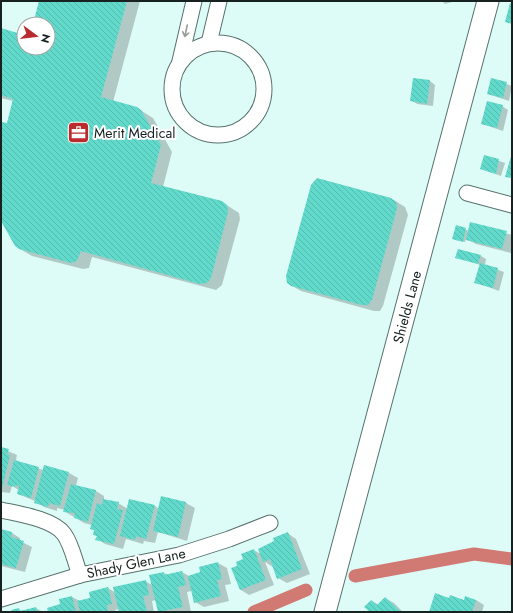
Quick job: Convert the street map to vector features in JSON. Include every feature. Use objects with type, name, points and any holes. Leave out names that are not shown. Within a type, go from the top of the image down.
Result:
[{"type":"main road","name":"Shields Lane","points":[[325,612],[488,1]]},
{"type":"street","points":[[180,61],[193,49],[209,43],[222,42],[235,45],[247,52],[256,62],[262,74],[264,87],[263,100],[258,113],[249,123],[238,131],[224,135],[205,134],[193,129],[183,120],[176,110],[172,98],[171,85],[174,72],[180,61],[194,1]]},
{"type":"street","points":[[209,43],[219,1]]},
{"type":"street","points":[[467,193],[512,205]]},
{"type":"street","points":[[1,510],[44,521],[59,528],[67,539],[80,575]]},
{"type":"street","name":"Shady Glen Lane","points":[[1,599],[80,575],[179,555],[230,539],[270,523]]},
{"type":"building","name":"Merit Medical","points":[[39,1],[127,1],[101,97],[137,107],[141,110],[161,145],[151,183],[222,201],[227,205],[228,212],[211,278],[207,283],[200,284],[81,251],[77,261],[71,263],[19,249],[15,246],[1,221],[1,122],[7,123],[13,99],[1,95],[1,28],[16,33],[16,56],[56,56],[56,16],[35,16]]},
{"type":"building","points":[[510,3],[512,4],[512,24],[505,22]]},
{"type":"building","points":[[413,78],[430,80],[427,104],[410,101]]},
{"type":"building","points":[[491,78],[507,82],[503,98],[487,94]]},
{"type":"building","points":[[487,101],[503,105],[497,128],[481,124]]},
{"type":"building","points":[[512,153],[512,178],[505,177]]},
{"type":"building","points":[[484,155],[499,159],[496,174],[480,169]]},
{"type":"building","points":[[317,178],[391,198],[396,202],[397,208],[372,300],[368,305],[362,305],[291,286],[287,283],[286,276],[311,185]]},
{"type":"building","points":[[470,222],[507,231],[502,249],[466,240]]},
{"type":"building","points":[[456,225],[466,228],[463,242],[452,239]]},
{"type":"building","points":[[458,249],[481,255],[478,264],[455,258]]},
{"type":"building","points":[[480,263],[498,268],[493,288],[474,283]]},
{"type":"building","points":[[1,447],[9,449],[7,455],[10,455],[2,489]]},
{"type":"building","points":[[14,460],[39,467],[31,498],[17,494],[19,486],[16,485],[15,487],[7,485]]},
{"type":"building","points":[[44,465],[69,472],[60,506],[49,503],[48,507],[34,503]]},
{"type":"building","points":[[71,484],[96,490],[88,522],[74,518],[75,513],[63,512]]},
{"type":"building","points":[[161,496],[186,502],[178,537],[153,531]]},
{"type":"building","points":[[103,499],[119,502],[117,509],[123,510],[114,544],[95,540],[97,536],[93,535],[94,530],[90,529],[97,503],[102,505]]},
{"type":"building","points":[[129,499],[155,505],[146,539],[136,536],[135,540],[120,536]]},
{"type":"building","points":[[1,529],[12,532],[11,537],[24,541],[16,568],[1,564]]},
{"type":"building","points":[[288,532],[302,569],[277,579],[270,559],[263,562],[258,549],[274,541],[273,538]]},
{"type":"building","points":[[254,549],[266,580],[240,590],[231,568],[237,566],[236,562],[243,559],[241,554]]},
{"type":"building","points":[[218,562],[222,579],[217,580],[221,596],[194,603],[188,576],[200,572],[199,567]]},
{"type":"building","points":[[182,571],[186,585],[178,587],[183,607],[158,612],[149,575],[164,572],[164,575]]},
{"type":"building","points":[[146,580],[149,595],[143,596],[147,612],[119,612],[113,587]]},
{"type":"building","points":[[108,587],[112,604],[107,605],[108,612],[80,612],[77,601],[90,598],[89,592]]},
{"type":"building","points":[[435,593],[449,598],[450,595],[464,600],[465,596],[476,600],[472,612],[429,612]]},
{"type":"building","points":[[72,596],[76,612],[48,612],[47,608],[60,604],[59,599]]},
{"type":"building","points":[[385,597],[401,612],[370,612],[364,607],[371,600],[377,605]]},
{"type":"building","points":[[36,607],[38,612],[12,612],[11,610],[19,608],[20,611]]},
{"type":"waterway","points":[[355,576],[474,554],[512,559]]},
{"type":"waterway","points":[[254,612],[306,590]]},
{"type":"place","name":"Merit Medical","points":[[78,133]]}]
